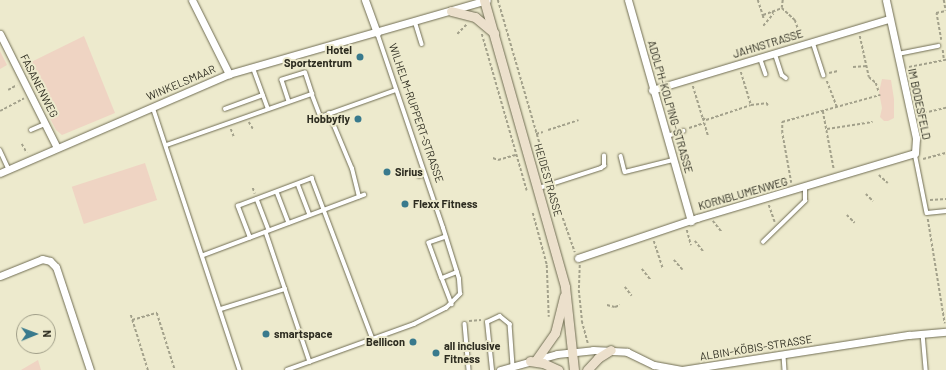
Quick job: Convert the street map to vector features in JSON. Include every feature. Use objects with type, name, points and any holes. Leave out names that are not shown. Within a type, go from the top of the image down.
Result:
[{"type":"main road","name":"HEIDESTRASSE","points":[[485,0],[565,287],[574,370]]},
{"type":"main road","points":[[451,11],[466,13],[478,20],[494,33]]},
{"type":"main road","points":[[558,370],[543,363],[533,361],[554,335],[561,315],[565,287]]},
{"type":"main road","points":[[587,370],[598,358],[611,350]]},
{"type":"street","points":[[192,0],[229,74]]},
{"type":"street","name":"WILHELM-RUPPERT-STRASSE","points":[[365,0],[377,33],[485,0]]},
{"type":"street","name":"ADOLPH-KOLPING-STRASSE","points":[[628,0],[652,90],[673,160],[688,222]]},
{"type":"street","name":"IM BODESFELD","points":[[886,0],[916,138],[915,153]]},
{"type":"street","name":"JAHNSTRASSE","points":[[652,90],[890,19]]},
{"type":"street","name":"WINKELSMAAR","points":[[0,173],[229,74],[253,66],[377,33]]},
{"type":"street","name":"FASANENWEG","points":[[0,34],[58,148]]},
{"type":"street","name":"KORNBLUMENWEG","points":[[578,258],[708,215],[804,188],[915,153]]},
{"type":"street","points":[[0,276],[42,259],[53,264],[90,370]]},
{"type":"street","name":"ALBIN-KÖBIS-STRASSE","points":[[500,370],[572,351],[588,350],[627,352],[654,365],[682,370],[784,356],[923,334],[946,332]]},
{"type":"lane","points":[[415,22],[422,44]]},
{"type":"lane","name":"WILHELM-RUPPERT-STRASSE","points":[[377,33],[457,272],[460,294],[452,304]]},
{"type":"lane","points":[[814,42],[824,75]]},
{"type":"lane","points":[[897,54],[938,46]]},
{"type":"lane","points":[[775,53],[782,75],[786,78]]},
{"type":"lane","points":[[760,58],[766,74]]},
{"type":"lane","points":[[253,66],[268,108]]},
{"type":"lane","points":[[289,101],[282,80],[305,73],[321,117],[396,90]]},
{"type":"lane","points":[[167,145],[230,125],[268,108],[312,94]]},
{"type":"lane","points":[[225,109],[264,95]]},
{"type":"lane","points":[[153,107],[204,255],[240,370]]},
{"type":"lane","points":[[329,114],[352,169],[360,197]]},
{"type":"lane","points":[[31,130],[46,123]]},
{"type":"lane","points":[[666,136],[683,131]]},
{"type":"lane","points":[[0,150],[9,169]]},
{"type":"lane","name":"IM BODESFELD","points":[[915,153],[927,213]]},
{"type":"lane","points":[[538,188],[601,168],[604,166],[604,156]]},
{"type":"lane","points":[[620,156],[625,172],[673,160]]},
{"type":"lane","points":[[419,176],[424,174]]},
{"type":"lane","points":[[250,238],[238,206],[312,178],[372,337]]},
{"type":"lane","points":[[298,184],[310,215]]},
{"type":"lane","points":[[763,242],[805,201],[804,188]]},
{"type":"lane","points":[[277,192],[289,223]]},
{"type":"lane","points":[[204,255],[364,195]]},
{"type":"lane","points":[[257,199],[285,289],[310,362]]},
{"type":"lane","points":[[927,213],[946,212]]},
{"type":"lane","points":[[287,370],[372,337],[414,324],[452,304],[429,244],[446,237]]},
{"type":"lane","points":[[442,278],[457,272]]},
{"type":"lane","points":[[220,309],[285,289]]},
{"type":"lane","points":[[492,370],[487,322],[500,316],[510,324],[513,366]]},
{"type":"lane","points":[[465,324],[469,370]]},
{"type":"lane","points":[[923,334],[926,370]]},
{"type":"lane","points":[[784,356],[785,370]]},
{"type":"path","points":[[498,0],[540,145]]},
{"type":"path","points":[[758,0],[764,20]]},
{"type":"path","points":[[782,8],[783,0]]},
{"type":"path","points":[[900,69],[945,60],[936,13],[946,11],[944,0]]},
{"type":"path","points":[[763,14],[782,8]]},
{"type":"path","points":[[782,8],[795,20],[803,45]]},
{"type":"path","points":[[763,26],[773,14],[772,12]]},
{"type":"path","points":[[478,20],[527,191]]},
{"type":"path","points":[[858,28],[869,77],[876,83],[879,92]]},
{"type":"path","points":[[738,64],[744,88],[751,105]]},
{"type":"path","points":[[853,67],[866,66]]},
{"type":"path","points":[[824,75],[836,107]]},
{"type":"path","points":[[691,78],[696,102],[703,118],[708,136]]},
{"type":"path","points":[[8,90],[24,81]]},
{"type":"path","points":[[0,111],[31,94]]},
{"type":"path","points":[[792,191],[780,124],[880,95]]},
{"type":"path","points":[[703,118],[706,120],[719,118],[751,105],[767,103],[768,106]]},
{"type":"path","points":[[911,116],[946,108]]},
{"type":"path","points":[[824,111],[835,178]]},
{"type":"path","points":[[247,118],[253,130]]},
{"type":"path","points":[[548,130],[578,120]]},
{"type":"path","points":[[827,129],[872,122]]},
{"type":"path","points":[[683,131],[704,123]]},
{"type":"path","points":[[230,125],[234,137]]},
{"type":"path","points":[[536,134],[544,132]]},
{"type":"path","points":[[22,144],[30,160]]},
{"type":"path","points":[[917,161],[946,153]]},
{"type":"path","points":[[493,158],[498,160],[516,155]]},
{"type":"path","points":[[547,170],[578,258],[581,274],[579,290],[582,321],[588,350]]},
{"type":"path","points":[[549,177],[556,175]]},
{"type":"path","points":[[879,175],[888,183]]},
{"type":"path","points":[[866,194],[873,201]]},
{"type":"path","points":[[767,198],[777,228]]},
{"type":"path","points":[[924,200],[946,199]]},
{"type":"path","points":[[533,213],[547,265],[549,330],[554,335]]},
{"type":"path","points":[[927,213],[946,328]]},
{"type":"path","points":[[708,215],[722,232]]},
{"type":"path","points":[[847,215],[855,223]]},
{"type":"path","points":[[688,222],[691,245]]},
{"type":"path","points":[[652,234],[663,269]]},
{"type":"path","points":[[695,241],[703,251]]},
{"type":"path","points":[[674,260],[683,270]]},
{"type":"path","points":[[642,269],[651,280]]},
{"type":"path","points":[[625,287],[632,296]]},
{"type":"path","points":[[607,305],[615,307],[620,305]]},
{"type":"path","points":[[132,320],[157,312],[175,370]]},
{"type":"path","points":[[131,315],[148,370]]},
{"type":"path","points":[[465,324],[470,320],[487,322]]},
{"type":"shaded area","points":[[84,36],[115,113],[62,135],[56,130],[23,66]]},
{"type":"shaded area","points":[[0,51],[7,65],[0,69]]},
{"type":"shaded area","points":[[882,79],[891,80],[894,99],[894,118],[888,121],[884,121],[880,117],[882,108],[879,92]]},
{"type":"shaded area","points":[[145,163],[157,200],[84,224],[72,187]]},
{"type":"shaded area","points":[[38,360],[41,370],[21,370]]},
{"type":"place","name":"Hotel Sportzentrum","points":[[360,57]]},
{"type":"place","name":"Hobbyfly","points":[[358,119]]},
{"type":"place","name":"Sirius","points":[[387,172]]},
{"type":"place","name":"Flexx Fitness","points":[[405,204]]},
{"type":"place","name":"smartspace","points":[[266,334]]},
{"type":"place","name":"Bellicon","points":[[413,342]]},
{"type":"place","name":"all inclusive Fitness","points":[[436,353]]}]
